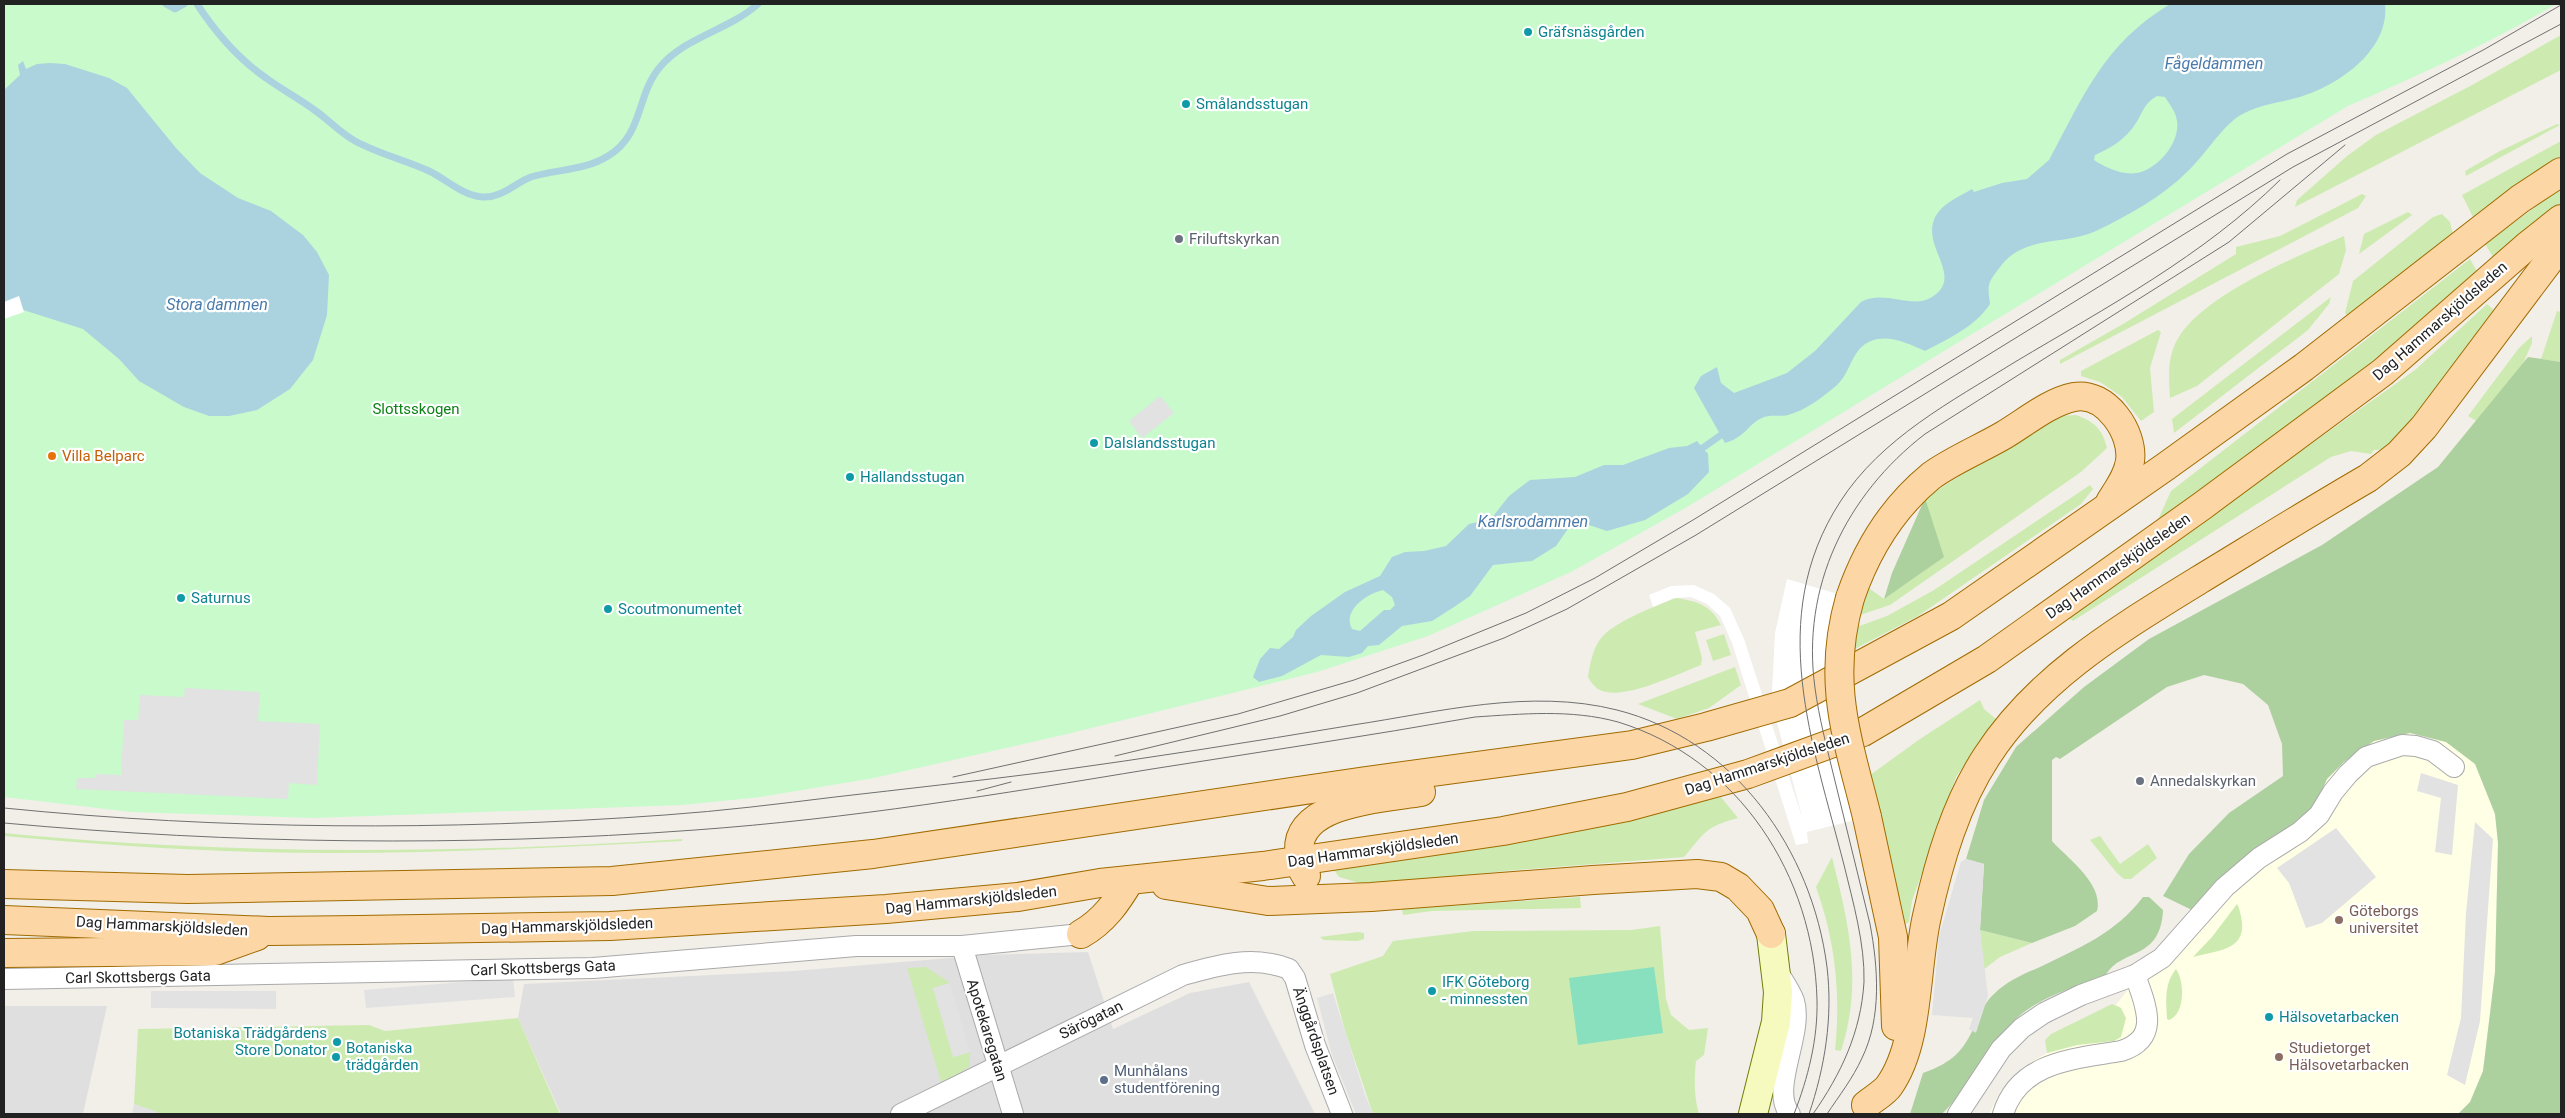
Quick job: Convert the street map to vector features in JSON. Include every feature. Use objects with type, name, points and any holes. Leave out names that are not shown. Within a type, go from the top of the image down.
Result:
[{"type":"main road","points":[[4,884],[188,889],[612,881],[873,854],[1632,745],[1790,703],[1951,616],[2304,366],[2520,200],[2561,172]]},
{"type":"main road","name":"Dag Hammarskjöldsleden","points":[[4,920],[269,931],[610,926],[886,909],[1003,899],[1130,880],[1300,861],[1503,831],[1627,808],[1748,774],[1863,732],[1987,659],[2300,435],[2383,372],[2527,246],[2561,219]]},
{"type":"main road","points":[[1863,1110],[1888,1088],[1898,1071],[1907,1047],[1926,917],[1942,860],[1962,802],[1986,757],[2015,717],[2066,667],[2134,620],[2368,478],[2399,454],[2450,394],[2561,244]]},
{"type":"main road","points":[[1863,1110],[1894,1044],[1897,1020],[1893,936],[1838,687],[1839,642],[1861,564],[1876,538],[1907,499],[1932,475],[1979,450],[2054,404],[2074,397],[2092,399],[2112,412],[2122,425],[2126,436],[2130,462],[2125,477],[2107,506]]},
{"type":"main road","points":[[1354,896],[1319,889],[1304,874],[1300,861],[1301,836],[1312,822],[1328,811],[1347,804],[1510,777],[1555,756]]},
{"type":"main road","points":[[1081,934],[1093,928],[1113,909],[1130,880],[1268,901],[1354,896],[1371,897],[1697,874],[1722,877],[1738,886],[1760,910],[1771,934],[1776,970],[1778,992],[1776,1022],[1753,1114]]},
{"type":"main road","points":[[4,879],[43,885]]},
{"type":"main road","points":[[4,953],[215,951],[269,931]]},
{"type":"street","points":[[1958,1114],[2001,1050],[2022,1028],[2044,1013],[2081,995],[2135,975],[2162,958],[2225,887],[2259,858],[2300,832],[2320,816],[2338,786],[2366,757],[2402,745],[2416,746],[2433,751],[2454,767]]},
{"type":"street","name":"Carl Skottsbergs Gata","points":[[4,979],[593,968],[856,946],[962,946],[1081,934]]},
{"type":"street","name":"Apotekaregatan","points":[[962,946],[1013,1114]]},
{"type":"street","name":"Särögatan","points":[[901,1114],[1183,976],[1205,969],[1247,962],[1264,961],[1289,969]]},
{"type":"street","name":"Änggårdsplatsen","points":[[1289,969],[1295,978],[1315,1045],[1342,1114]]},
{"type":"street","points":[[1776,970],[1794,1002],[1794,1043],[1782,1093],[1785,1108],[1790,1114]]},
{"type":"street","points":[[2003,1114],[2012,1091],[2043,1069],[2058,1062],[2121,1051],[2131,1048],[2140,1041],[2148,1024],[2135,975]]},
{"type":"shaded area","points":[[1160,396],[1174,413],[1142,438],[1129,421]]},
{"type":"shaded area","points":[[185,688],[260,692],[258,721],[320,724],[317,785],[289,783],[288,799],[76,789],[77,778],[95,778],[95,774],[121,775],[124,720],[138,720],[140,695],[184,697]]},
{"type":"shaded area","name":"Göteborgs universitet","points":[[2410,733],[2446,742],[2475,763],[2495,814],[2498,843],[2495,972],[2483,1071],[2470,1102],[2458,1114],[1989,1114],[2001,1090],[2031,1062],[2047,1053],[2077,1045],[2121,1008],[2116,1005],[2174,930],[2192,910],[2316,804],[2327,779],[2344,762],[2374,741]]},
{"type":"shaded area","points":[[2421,773],[2458,785],[2452,855],[2435,852],[2441,798],[2417,791]]},
{"type":"shaded area","points":[[2475,822],[2493,839],[2480,1021],[2465,1085],[2447,1075],[2461,1018],[2466,913]]},
{"type":"shaded area","points":[[2336,828],[2376,877],[2322,923],[2306,928],[2289,883],[2277,868]]},
{"type":"shaded area","points":[[1966,859],[1984,864],[1980,930],[1988,996],[1976,1033],[1969,1029],[1973,1018],[1932,1015],[1939,936],[1961,862]]},
{"type":"shaded area","points":[[1088,952],[1113,1029],[1190,993],[1249,982],[1315,1114],[561,1114],[518,1018],[524,984],[794,971],[985,955]]},
{"type":"shaded area","points":[[513,978],[515,997],[366,1008],[364,990]]},
{"type":"shaded area","points":[[950,983],[970,1052],[953,1057],[933,988]]},
{"type":"shaded area","points":[[151,991],[276,991],[276,1009],[151,1008]]},
{"type":"shaded area","points":[[1333,993],[1365,1095],[1373,1114],[1356,1114],[1332,1055],[1317,998]]},
{"type":"shaded area","points":[[4,1006],[107,1006],[83,1114],[4,1114]]},
{"type":"shaded area","points":[[134,1104],[155,1111],[160,1114],[132,1114]]},
{"type":"green space","name":"Slottsskogen","points":[[4,4],[2556,4],[2480,45],[2348,106],[1687,507],[1571,572],[1428,636],[1317,672],[1067,734],[874,778],[761,797],[682,805],[313,818],[131,812],[4,797]]},
{"type":"green space","points":[[2561,35],[2561,70],[2295,207],[2297,200],[2347,156],[2376,135],[2474,84]]},
{"type":"green space","points":[[2557,124],[2560,125],[2466,176],[2465,171],[2500,151]]},
{"type":"green space","points":[[2561,141],[2561,156],[2529,175],[2473,217],[2462,195]]},
{"type":"green space","points":[[2561,188],[2561,205],[2495,260],[2485,244]]},
{"type":"green space","points":[[2362,194],[2366,196],[2358,208],[2060,364],[2060,360],[2123,324],[2236,254],[2236,247],[2280,236]]},
{"type":"green space","points":[[2408,212],[2412,215],[2359,254],[2364,234]]},
{"type":"green space","points":[[2442,214],[2450,222],[2453,234],[2347,315],[2345,313],[2353,281],[2433,217]]},
{"type":"green space","points":[[2344,236],[2346,250],[2339,274],[2197,386],[2170,398],[2169,369],[2173,349],[2188,325],[2205,309],[2251,279]]},
{"type":"green space","points":[[2470,259],[2479,275],[2411,335],[2156,524],[2171,491]]},
{"type":"green space","points":[[2331,297],[2329,304],[2308,330],[2174,433],[2172,419]]},
{"type":"green space","points":[[2487,304],[2495,311],[2392,449],[2374,450],[2371,454],[2351,451],[2331,457],[2073,621],[2068,617],[2415,370]]},
{"type":"green space","points":[[2557,311],[2561,312],[2561,362],[2541,359]]},
{"type":"green space","points":[[2158,330],[2161,332],[2150,368],[2154,412],[2141,421],[2122,397],[2100,382],[2081,376],[2081,371]]},
{"type":"green space","points":[[2532,336],[2532,343],[2511,391],[2490,429],[2468,416],[2519,348]]},
{"type":"green space","points":[[2528,357],[2561,362],[2561,1114],[2458,1114],[2470,1102],[2483,1071],[2495,972],[2498,843],[2495,814],[2475,764],[2446,742],[2410,733],[2374,741],[2344,762],[2327,779],[2316,804],[2192,910],[2163,896],[2189,854],[2229,813],[2283,776],[2282,744],[2268,705],[2243,684],[2204,675],[2167,687],[2060,759],[2056,757],[2052,760],[2052,841],[2090,882],[2098,901],[2097,911],[2075,926],[2032,943],[1980,930],[1984,864],[1966,859],[1984,800],[2016,747],[2084,687],[2149,639],[2322,545],[2438,467]]},
{"type":"green space","points":[[2076,415],[2088,420],[2097,427],[2103,436],[2107,448],[2081,472],[1890,605],[1857,616],[1866,586],[1884,599],[1929,513],[1925,498],[2048,420],[2058,416]]},
{"type":"green space","points":[[2090,485],[2093,489],[2081,504],[1918,616],[1847,653],[1851,629],[1887,616],[1934,590]]},
{"type":"green space","points":[[1925,498],[1944,557],[1884,599],[1892,573]]},
{"type":"green space","points":[[1676,598],[1708,608],[1721,625],[1695,632],[1702,658],[1701,665],[1634,690],[1608,692],[1598,689],[1588,677],[1594,650],[1603,636],[1627,619]]},
{"type":"green space","points":[[1724,634],[1731,655],[1713,661],[1706,640]]},
{"type":"green space","points":[[1735,667],[1741,685],[1709,708],[1677,719],[1638,704]]},
{"type":"green space","points":[[1980,700],[1984,709],[1996,719],[1956,777],[1912,901],[1909,922],[1904,925],[1866,778],[1920,739]]},
{"type":"green space","points":[[1721,797],[1738,818],[1727,821],[1706,832],[1684,857],[1516,870],[1366,885],[1339,877],[1334,870],[1625,818]]},
{"type":"green space","points":[[4,833],[88,840],[258,849],[427,849],[597,844],[682,839],[682,841],[463,851],[291,853],[126,846],[4,836]]},
{"type":"green space","points":[[2100,836],[2120,864],[2148,844],[2157,858],[2131,879],[2124,879],[2090,840]]},
{"type":"green space","points":[[1832,857],[1844,906],[1851,954],[1851,1001],[1848,1026],[1841,1051],[1835,1050],[1837,987],[1832,947],[1823,907],[1816,887]]},
{"type":"green space","points":[[1580,897],[1581,908],[1432,911],[1403,915],[1402,909]]},
{"type":"green space","points":[[2143,897],[2149,897],[2163,910],[2161,926],[2155,938],[2148,946],[2121,961],[2106,975],[2045,999],[2023,1013],[2004,1032],[1961,1092],[1942,1114],[1910,1114],[1923,1073],[1942,1065],[1956,1055],[1966,1042],[1988,1000],[1994,994],[2016,978],[2069,953],[2109,930],[2132,910]]},
{"type":"green space","points":[[2237,904],[2242,923],[2242,932],[2239,939],[2219,951],[2193,957],[2212,937]]},
{"type":"green space","points":[[1660,926],[1666,999],[1671,1015],[1689,1030],[1708,1028],[1704,1055],[1696,1061],[1695,1088],[1699,1114],[1373,1114],[1345,1031],[1330,974],[1383,956],[1393,941],[1473,931],[1631,930]]},
{"type":"green space","points":[[1980,930],[2032,943],[2000,957],[1983,970]]},
{"type":"green space","points":[[1358,932],[1364,933],[1364,939],[1357,941],[1324,940],[1320,937]]},
{"type":"green space","points":[[926,967],[950,983],[934,988],[954,1057],[970,1052],[970,1066],[956,1076],[941,1082],[907,968]]},
{"type":"green space","points":[[1654,967],[1663,1033],[1578,1045],[1569,978]]},
{"type":"green space","points":[[2176,969],[2182,989],[2181,1005],[2174,1017],[2169,1020],[2167,1019],[2166,1006],[2167,993],[2169,981]]},
{"type":"green space","points":[[2112,1004],[2121,1008],[2126,1018],[2121,1037],[2114,1041],[2077,1045],[2047,1053],[2045,1040],[2051,1034]]},
{"type":"green space","name":"Botaniska trädgården","points":[[518,1018],[560,1114],[160,1114],[134,1104],[138,1029],[369,1025],[385,1031]]},
{"type":"water","name":"Fågeldammen","points":[[2170,4],[2385,4],[2384,21],[2379,36],[2371,50],[2345,74],[2330,84],[2300,97],[2261,106],[2239,116],[2225,128],[2194,165],[2178,180],[2145,205],[2121,219],[2084,236],[2032,245],[2010,257],[1991,280],[1989,287],[1990,304],[1977,319],[1961,331],[1925,351],[1892,339],[1871,341],[1859,349],[1837,385],[1820,398],[1795,413],[1762,418],[1743,434],[1725,443],[1694,388],[1701,376],[1717,367],[1721,383],[1734,393],[1787,373],[1815,351],[1861,302],[1879,298],[1916,301],[1932,297],[1941,289],[1944,280],[1944,271],[1932,231],[1937,214],[1950,202],[1972,189],[1974,192],[2002,183],[2027,179],[2049,160],[2073,114],[2098,73],[2128,36]],"holes":[[[2157,96],[2165,97],[2175,115],[2177,129],[2172,145],[2162,159],[2148,169],[2135,173],[2122,173],[2094,160],[2095,155],[2112,146],[2128,134],[2149,102]]]},
{"type":"water","name":"Stora dammen","points":[[23,61],[26,69],[37,64],[65,64],[109,78],[127,88],[176,148],[200,173],[238,198],[271,211],[303,235],[317,252],[329,275],[327,315],[313,360],[290,389],[257,410],[229,416],[209,416],[184,407],[139,381],[119,359],[83,329],[17,308],[4,313],[4,90],[20,75],[18,65]]},
{"type":"water","name":"Karlsrodammen","points":[[1697,441],[1708,454],[1709,472],[1688,494],[1645,520],[1607,531],[1574,520],[1556,546],[1532,561],[1493,565],[1470,596],[1432,621],[1402,626],[1379,645],[1368,646],[1362,653],[1349,657],[1321,655],[1282,676],[1259,682],[1253,677],[1260,659],[1270,648],[1279,649],[1293,637],[1296,630],[1311,616],[1345,592],[1380,576],[1392,557],[1405,552],[1424,551],[1446,546],[1469,524],[1491,519],[1509,496],[1530,480],[1575,477],[1604,465],[1623,465],[1669,448],[1687,446]],"holes":[[[1383,590],[1392,597],[1395,605],[1390,610],[1384,610],[1360,631],[1352,629],[1350,616],[1357,604],[1363,599]]]},
{"type":"pier","points":[[19,296],[24,312],[4,319],[4,302]]},
{"type":"pier","points":[[1787,579],[1858,600],[1847,663],[1875,815],[1807,832],[1808,843],[1796,845],[1732,643],[1720,616],[1707,604],[1691,597],[1674,598],[1653,607],[1649,595],[1671,586],[1694,585],[1714,594],[1730,608],[1744,639],[1803,820],[1777,722],[1772,692],[1775,633]]},
{"type":"waterway","points":[[166,4],[175,9],[184,4]]},
{"type":"waterway","points":[[197,4],[220,35],[255,70],[318,113],[350,138],[373,150],[429,171],[469,194],[483,197],[502,193],[531,177],[580,167],[608,156],[620,147],[628,137],[652,78],[660,67],[682,48],[734,21],[758,4]]},
{"type":"waterway","points":[[1704,447],[1721,435]]},
{"type":"tram line","points":[[953,777],[1238,714],[1354,680],[1423,655],[1526,613],[1595,578],[1693,520],[2287,154],[2485,49],[2561,5]]},
{"type":"tram line","points":[[1115,756],[1280,716],[1357,693],[1504,638],[1567,609],[1696,535],[2293,167],[2561,24]]},
{"type":"tram line","points":[[1827,1114],[1846,1087],[1862,1058],[1873,1026],[1876,992],[1875,957],[1870,924],[1821,722],[1815,688],[1812,651],[1815,614],[1823,579],[1835,546],[1852,515],[1873,485],[1897,458],[1925,434],[2229,242],[2345,145]]},
{"type":"tram line","points":[[1813,1114],[1832,1084],[1848,1052],[1859,1018],[1864,982],[1863,953],[1858,923],[1809,728],[1802,682],[1800,636],[1805,591],[1817,546],[1840,502],[1857,479],[1897,440],[1943,407],[2153,279],[2187,256],[2219,233],[2280,180]]},
{"type":"tram line","points":[[4,808],[169,821],[334,826],[500,824],[665,815],[750,807],[1047,772],[1200,750],[1485,704],[1551,701],[1584,704],[1617,710],[1659,725],[1697,746],[1731,774],[1761,806],[1785,842],[1804,882],[1819,924],[1829,986],[1826,1042],[1815,1096],[1809,1114]]},
{"type":"tram line","points":[[4,823],[177,835],[349,841],[522,839],[695,830],[810,819],[924,805],[1475,717],[1546,714],[1582,715],[1618,722],[1661,739],[1700,764],[1733,794],[1762,828],[1785,867],[1802,909],[1813,954],[1817,1000],[1814,1044],[1804,1086],[1794,1114]]},
{"type":"tram line","points":[[977,791],[1011,782]]},
{"type":"place","name":"Gräfsnäsgården","points":[[1528,32]]},
{"type":"place","name":"Smålandsstugan","points":[[1186,104]]},
{"type":"place","name":"Friluftskyrkan","points":[[1179,239]]},
{"type":"place","name":"Dalslandsstugan","points":[[1094,443]]},
{"type":"place","name":"Villa Belparc","points":[[52,456]]},
{"type":"place","name":"Hallandsstugan","points":[[850,477]]},
{"type":"place","name":"Saturnus","points":[[181,598]]},
{"type":"place","name":"Scoutmonumentet","points":[[608,609]]},
{"type":"place","name":"Annedalskyrkan","points":[[2140,781]]},
{"type":"place","name":"Göteborgs universitet","points":[[2339,920]]},
{"type":"place","name":"IFK Göteborg - minnessten","points":[[1432,991]]},
{"type":"place","name":"Hälsovetarbacken","points":[[2269,1017]]},
{"type":"place","name":"Botaniska Trädgårdens Store Donator","points":[[337,1042]]},
{"type":"place","name":"Botaniska trädgården","points":[[336,1057]]},
{"type":"place","name":"Studietorget Hälsovetarbacken","points":[[2279,1057]]},
{"type":"place","name":"Munhålans studentförening","points":[[1104,1080]]}]
